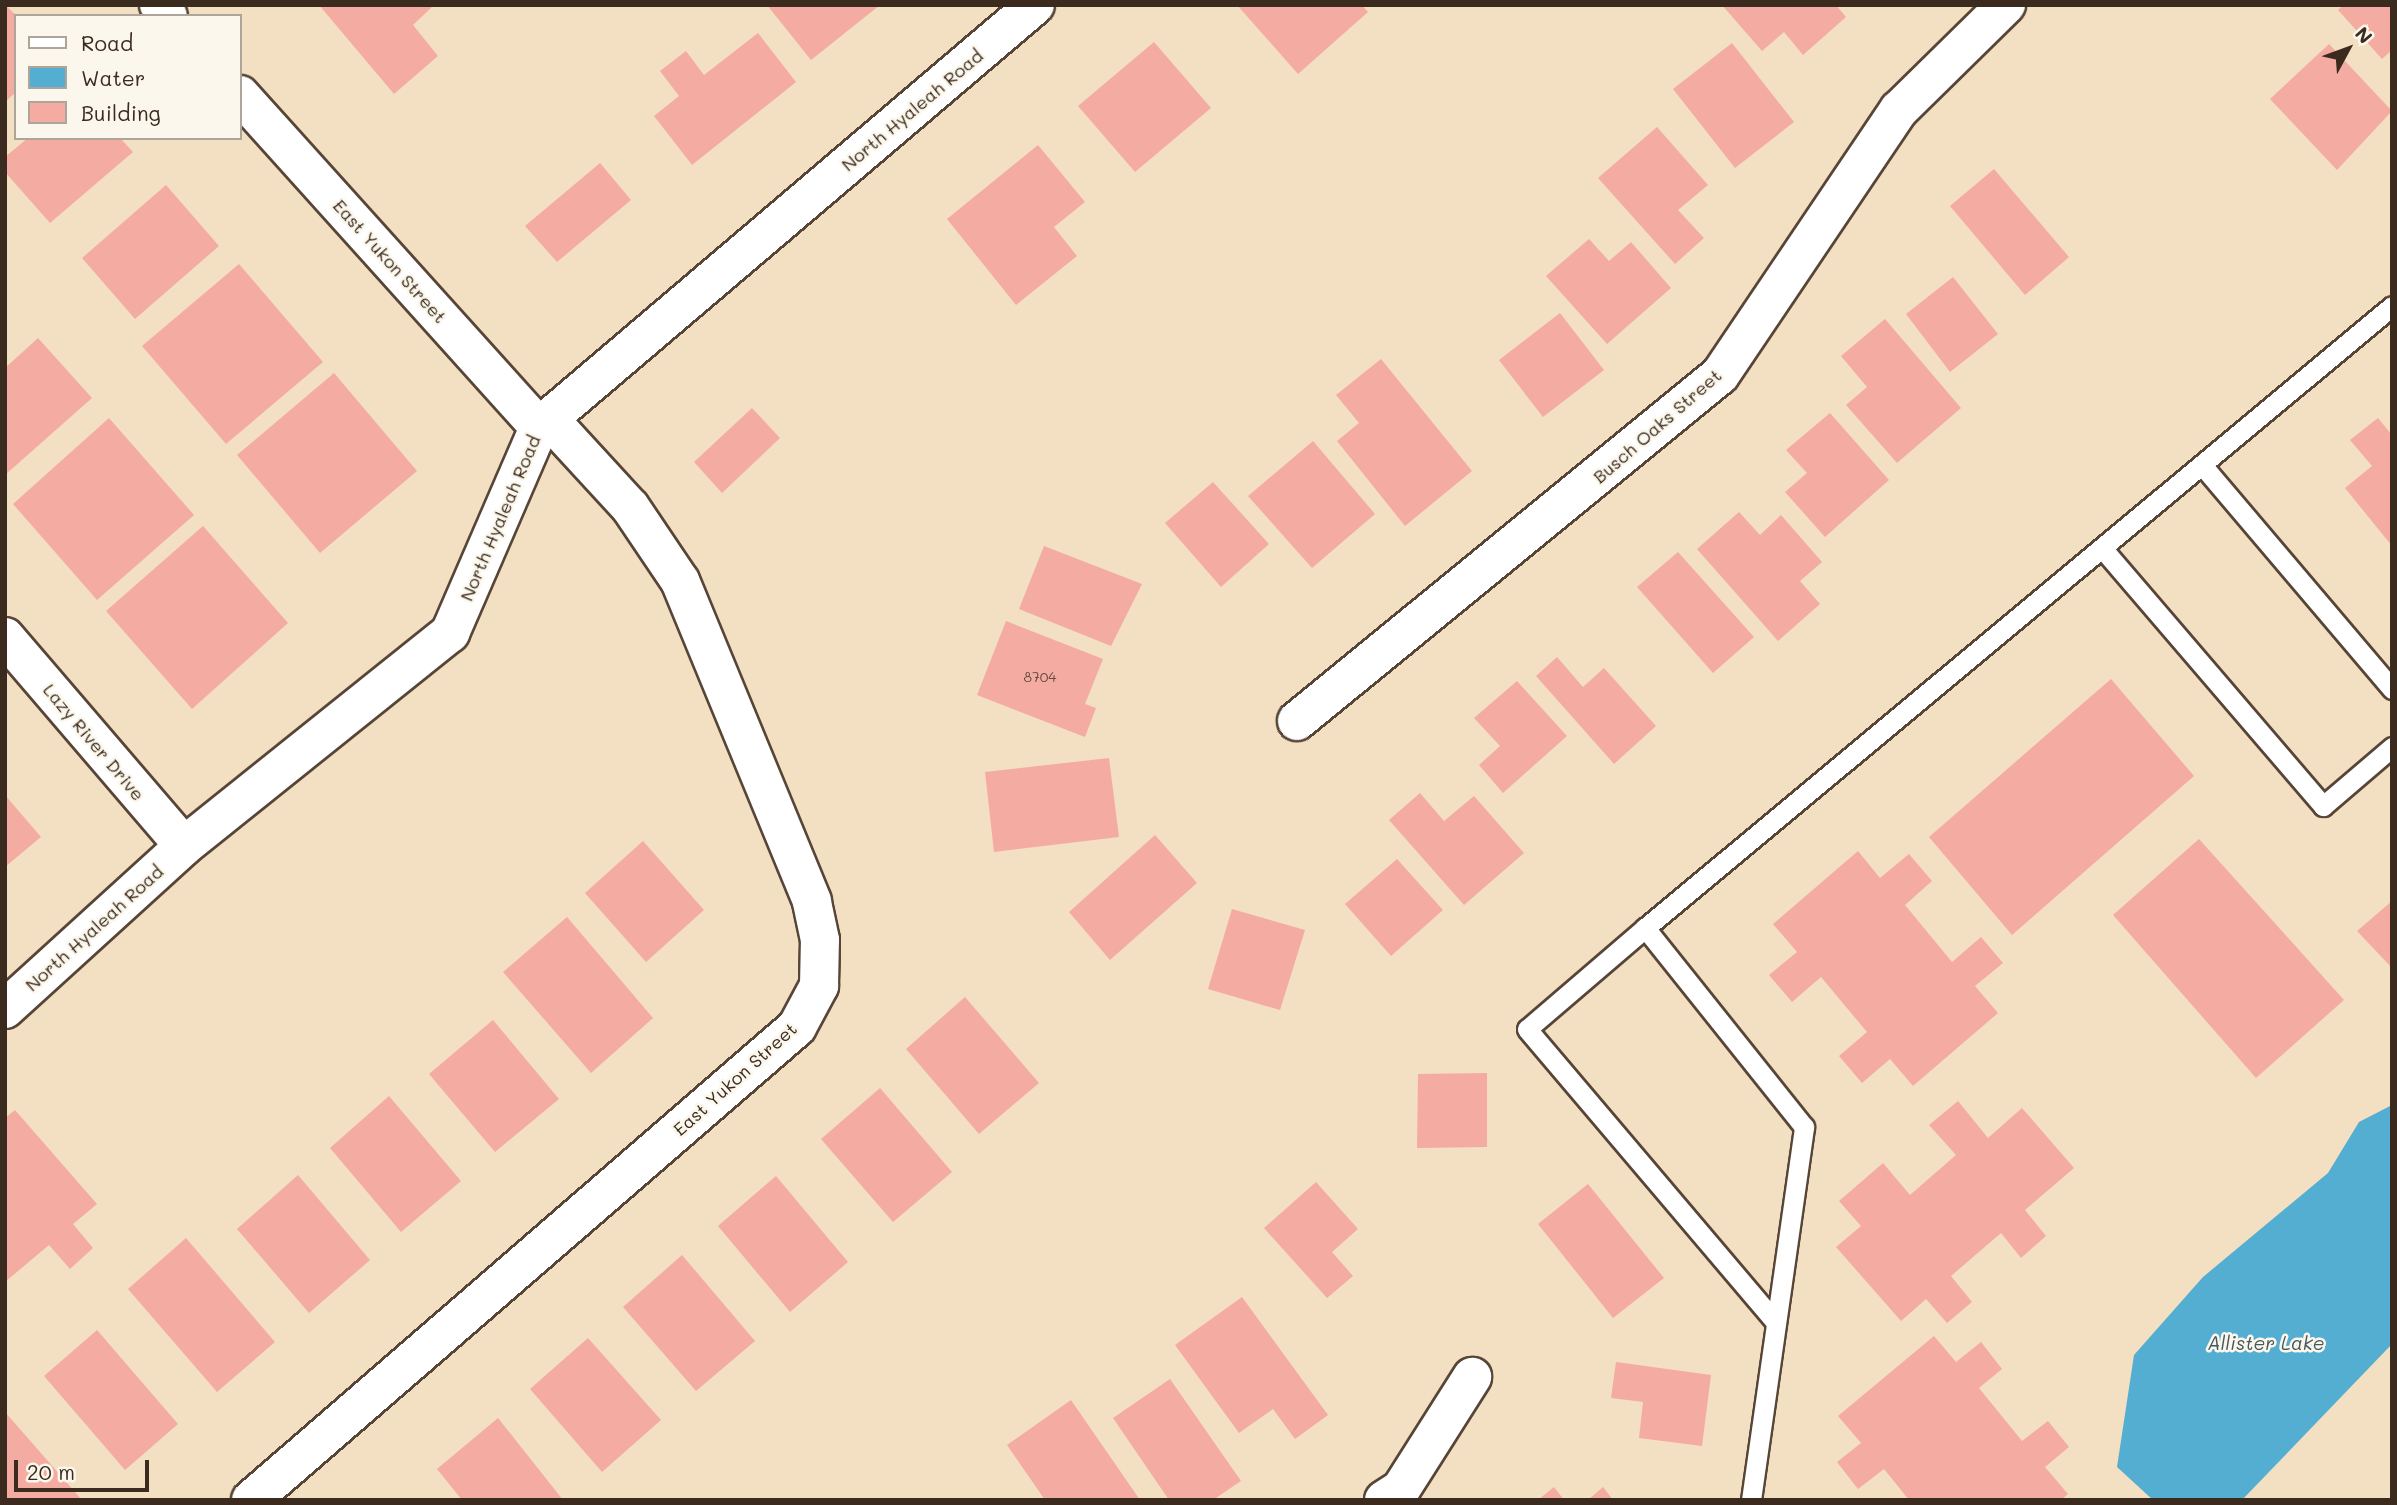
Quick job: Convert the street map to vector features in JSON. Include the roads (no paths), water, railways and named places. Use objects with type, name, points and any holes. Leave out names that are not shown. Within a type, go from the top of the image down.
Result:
[{"type":"street","name":"North Hyaleah Road","points":[[5,1009],[184,846],[450,633],[544,423],[1035,5]]},
{"type":"street","name":"Busch Oaks Street","points":[[1297,721],[1720,375],[1899,110],[2006,5]]},
{"type":"street","name":"East Yukon Street","points":[[242,97],[544,423],[630,507],[680,581],[812,901],[820,940],[819,986],[797,1027],[251,1500]]},
{"type":"street","name":"Lazy River Drive","points":[[5,637],[184,846]]},
{"type":"street","points":[[1384,1500],[1401,1489],[1472,1377]]},
{"type":"lane","points":[[1776,1323],[1527,1029],[2392,306]]},
{"type":"lane","points":[[2202,465],[2392,689]]},
{"type":"lane","points":[[2102,548],[2323,806],[2392,747]]},
{"type":"lane","points":[[1645,928],[1804,1127],[1751,1500]]},
{"type":"water","name":"Allister Lake","points":[[2392,1105],[2392,1344],[2242,1500],[2153,1500],[2117,1467],[2134,1355],[2203,1277],[2328,1173],[2359,1122]]}]
